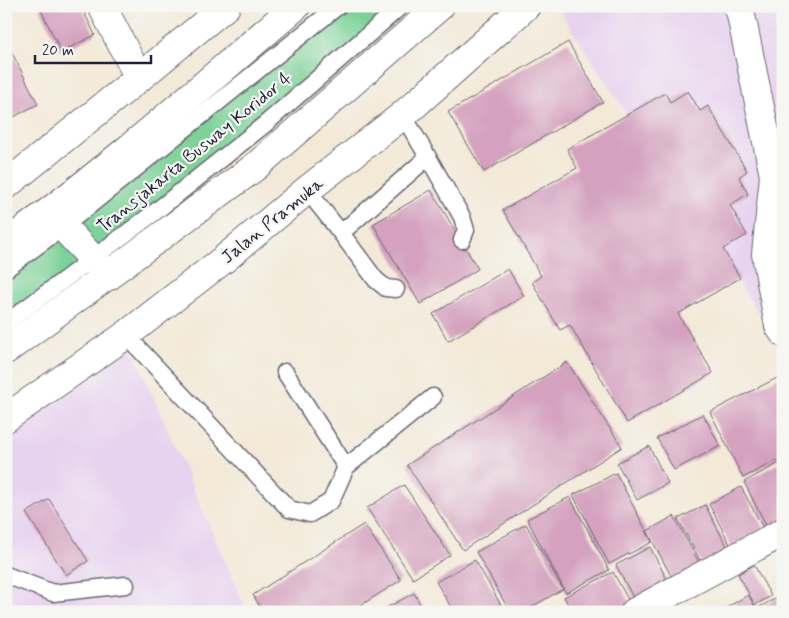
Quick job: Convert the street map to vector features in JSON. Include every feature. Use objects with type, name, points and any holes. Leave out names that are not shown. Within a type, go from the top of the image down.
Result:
[{"type":"main road","points":[[102,6],[139,78]]},
{"type":"main road","points":[[6,185],[226,6]]},
{"type":"main road","points":[[6,243],[56,219],[96,175],[296,6]]},
{"type":"main road","points":[[6,350],[101,267],[255,167],[440,6]]},
{"type":"main road","name":"Jalan Pramuka","points":[[6,418],[126,334],[223,260],[307,190],[403,115],[526,6]]},
{"type":"main road","points":[[736,6],[740,10],[774,176],[766,254],[779,326],[783,332]]},
{"type":"main road","points":[[56,219],[101,267]]},
{"type":"main road","points":[[635,612],[783,532]]},
{"type":"lane","name":"Transjakarta Busway Koridor 4","points":[[6,269],[56,219],[338,6]]},
{"type":"lane","name":"Transjakarta Busway Koridor 4","points":[[6,323],[101,267],[154,212],[264,125],[401,6]]},
{"type":"lane","points":[[403,115],[462,217],[466,230],[462,240]]},
{"type":"lane","points":[[341,233],[428,157]]},
{"type":"lane","points":[[307,190],[376,280],[386,288],[396,289]]},
{"type":"lane","points":[[126,334],[289,509],[310,514],[331,501],[346,468],[433,397]]},
{"type":"lane","points":[[285,372],[346,468]]},
{"type":"lane","points":[[6,575],[53,593],[126,585]]},
{"type":"shaded area","points":[[556,6],[783,6],[783,350]]},
{"type":"shaded area","points":[[125,332],[247,612],[6,612],[6,417]]},
{"type":"green space","points":[[338,6],[401,6],[6,321],[6,269]]},
{"type":"building","points":[[39,6],[81,6],[95,35],[61,52]]},
{"type":"building","points":[[6,41],[38,104],[6,121]]},
{"type":"building","points":[[568,42],[603,102],[484,172],[448,112]]},
{"type":"building","points":[[688,91],[700,111],[708,106],[747,171],[739,177],[748,194],[730,205],[747,235],[723,249],[740,278],[678,314],[713,373],[627,423],[570,325],[560,330],[532,282],[541,276],[503,210],[577,168],[567,149],[665,93],[670,102]]},
{"type":"building","points":[[431,190],[478,269],[420,304],[373,224]]},
{"type":"building","points":[[508,269],[524,296],[448,341],[433,314]]},
{"type":"building","points":[[567,362],[622,447],[463,550],[407,465]]},
{"type":"building","points":[[783,375],[783,457],[743,478],[710,412]]},
{"type":"building","points":[[703,414],[720,446],[674,470],[657,438]]},
{"type":"building","points":[[649,446],[668,483],[637,500],[617,463]]},
{"type":"building","points":[[783,461],[783,521],[768,529],[744,482]]},
{"type":"building","points":[[616,473],[652,542],[609,564],[573,495]]},
{"type":"building","points":[[404,485],[450,555],[413,579],[367,508]]},
{"type":"building","points":[[741,487],[767,535],[734,552],[709,504]]},
{"type":"building","points":[[570,497],[609,570],[566,593],[527,519]]},
{"type":"building","points":[[49,499],[88,561],[66,575],[26,513]]},
{"type":"building","points":[[705,505],[731,554],[704,568],[678,519]]},
{"type":"building","points":[[674,516],[704,572],[677,587],[647,531]]},
{"type":"building","points":[[364,524],[401,580],[350,612],[263,612],[253,595]]},
{"type":"building","points":[[526,524],[563,589],[523,612],[510,612],[476,552]]},
{"type":"building","points":[[650,547],[672,589],[638,607],[616,565]]},
{"type":"building","points":[[475,560],[505,612],[454,612],[436,582]]},
{"type":"building","points":[[754,565],[771,596],[755,605],[738,574]]},
{"type":"building","points":[[613,572],[632,607],[622,612],[572,612],[564,597]]},
{"type":"building","points":[[414,593],[425,612],[379,612]]},
{"type":"building","points":[[748,595],[756,609],[782,595],[783,612],[719,612]]}]
